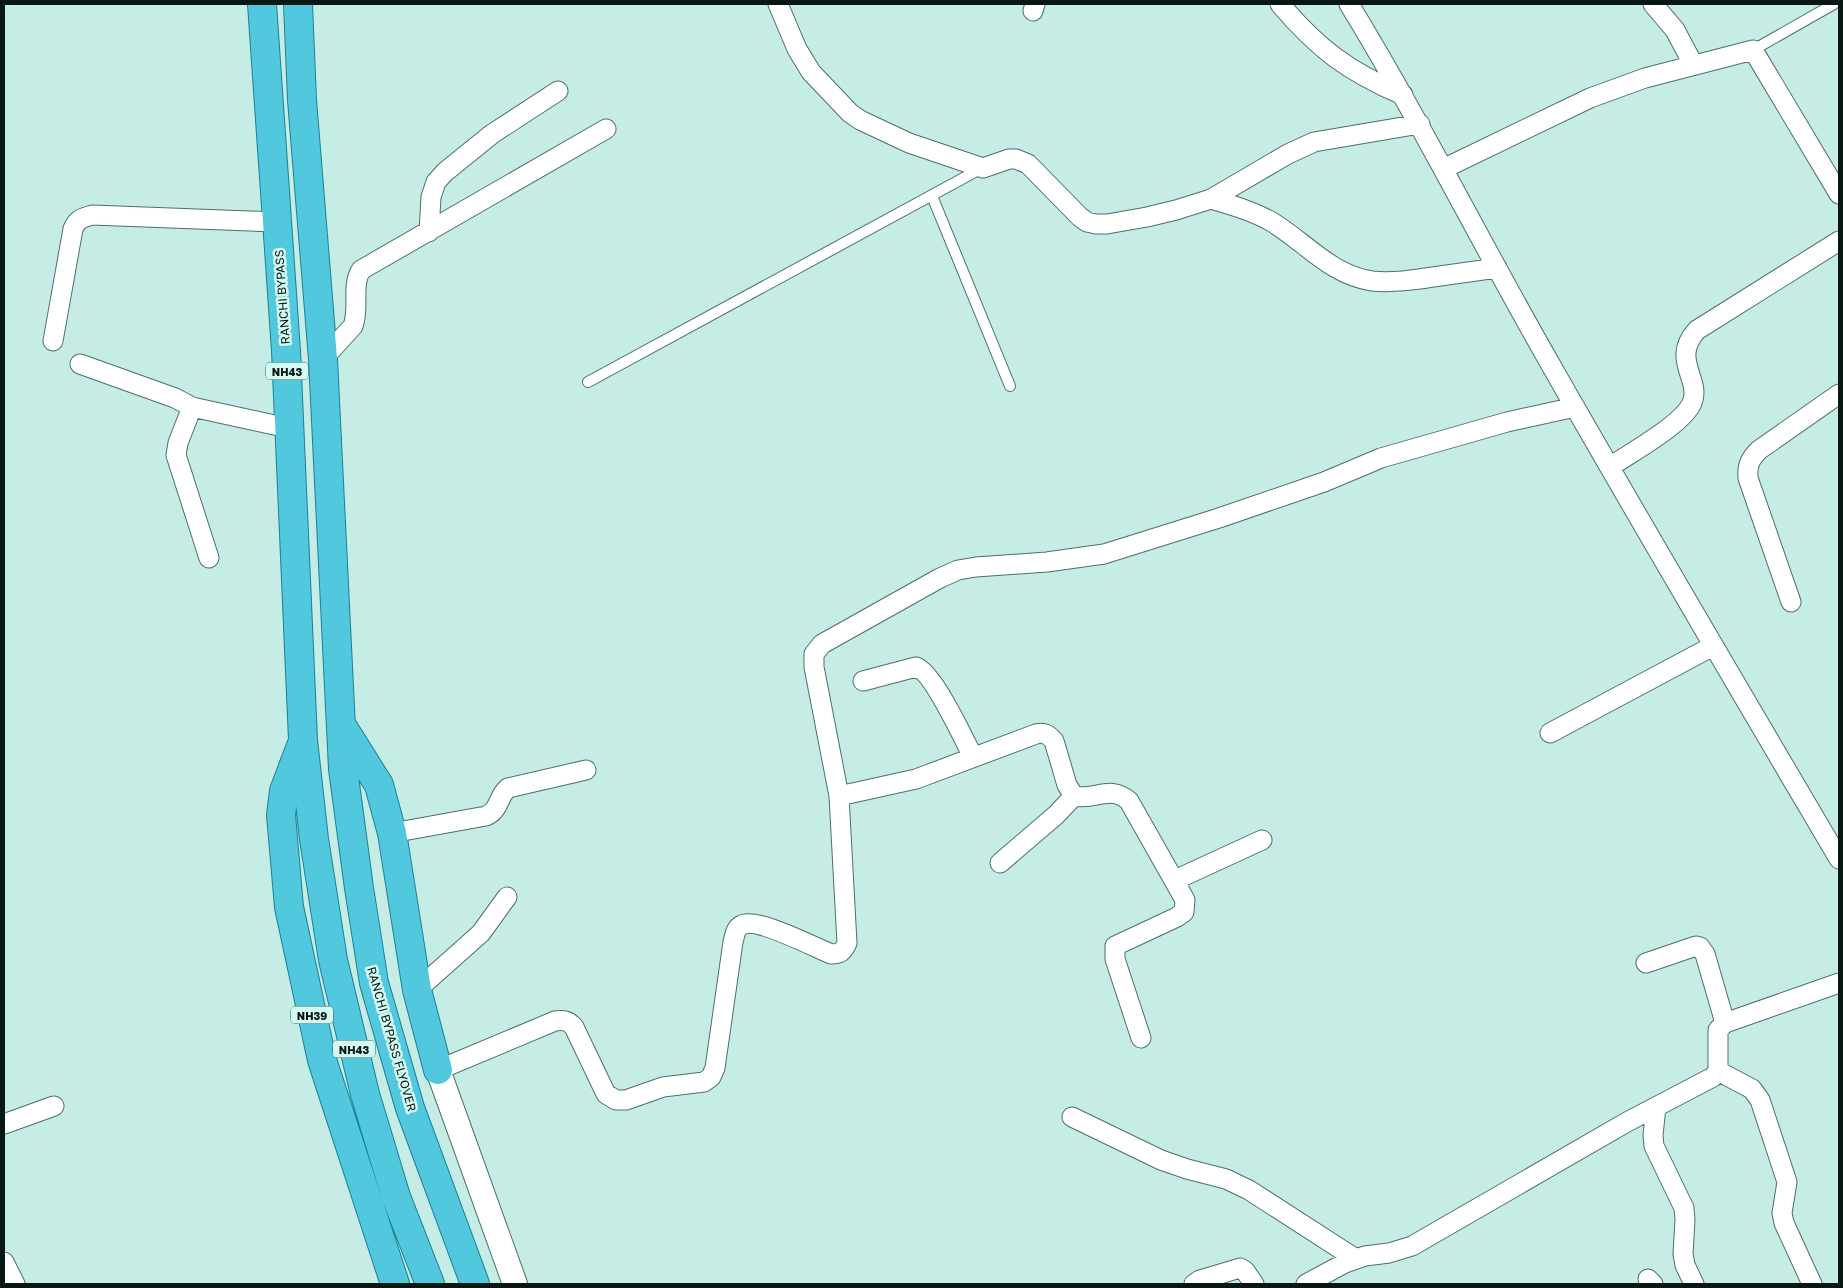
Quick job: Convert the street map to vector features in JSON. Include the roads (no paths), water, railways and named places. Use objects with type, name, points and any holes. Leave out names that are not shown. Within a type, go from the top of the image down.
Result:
[{"type":"highway","name":"RANCHI BYPASS","points":[[262,4],[286,351],[303,740]]},
{"type":"highway","name":"NH43","points":[[298,4],[302,100],[323,359],[342,725]]},
{"type":"highway","points":[[342,725],[379,785],[392,833],[417,990],[438,1070]]},
{"type":"highway","name":"RANCHI BYPASS FLYOVER","points":[[342,725],[344,778],[374,983],[410,1108],[475,1284]]},
{"type":"highway","name":"NH43","points":[[303,740],[314,839],[333,960],[365,1094],[396,1197],[430,1284]]},
{"type":"highway","name":"NH39","points":[[303,740],[284,791],[280,815],[289,907],[322,1060],[395,1284]]},
{"type":"street","points":[[778,4],[797,49],[807,66],[850,113],[860,120],[909,143],[983,168],[1008,159],[1023,160],[1080,217],[1087,222],[1096,224],[1147,218],[1211,199],[1288,154],[1314,142],[1420,124]]},
{"type":"street","points":[[1280,4],[1299,27],[1332,56],[1362,76],[1403,95]]},
{"type":"street","points":[[1349,4],[1420,124],[1575,407],[1839,859]]},
{"type":"street","points":[[1653,4],[1674,30],[1693,64]]},
{"type":"street","points":[[1443,169],[1590,98],[1645,78],[1693,64],[1753,50],[1839,194]]},
{"type":"street","points":[[429,232],[431,197],[436,182],[445,172],[492,134],[558,90]]},
{"type":"street","points":[[323,359],[353,326],[357,279],[361,270],[606,129]]},
{"type":"street","points":[[1211,199],[1270,220],[1332,266],[1351,275],[1372,281],[1397,282],[1498,268]]},
{"type":"street","points":[[53,340],[73,229],[76,222],[81,218],[92,215],[277,222]]},
{"type":"street","points":[[1610,467],[1674,423],[1686,412],[1692,403],[1694,395],[1686,359],[1686,347],[1690,338],[1697,330],[1839,241]]},
{"type":"street","points":[[80,364],[175,398],[192,407],[288,428]]},
{"type":"street","points":[[1790,602],[1748,478],[1747,467],[1759,450],[1839,394]]},
{"type":"street","points":[[192,407],[178,443],[176,455],[209,558]]},
{"type":"street","points":[[515,1284],[438,1070],[555,1021],[564,1020],[574,1027],[606,1094],[616,1100],[626,1100],[663,1087],[704,1082],[711,1077],[714,1068],[733,942],[740,925],[748,922],[767,926],[830,954],[839,954],[844,950],[847,943],[839,796],[814,667],[814,654],[822,644],[940,578],[958,570],[1048,562],[1104,554],[1210,521],[1324,482],[1381,458],[1507,422],[1575,407]]},
{"type":"street","points":[[1550,733],[1713,646]]},
{"type":"street","points":[[863,681],[916,667],[920,668],[932,680],[973,757]]},
{"type":"street","points":[[839,796],[916,780],[1043,732],[1054,741],[1067,785],[1074,796]]},
{"type":"street","points":[[392,833],[486,816],[497,808],[503,792],[508,788],[586,770]]},
{"type":"street","points":[[1074,796],[1084,797],[1114,792],[1122,795],[1129,801],[1185,900],[1184,912],[1177,918],[1120,942],[1115,946],[1115,958],[1141,1038]]},
{"type":"street","points":[[1000,864],[1056,816],[1074,796]]},
{"type":"street","points":[[1175,880],[1262,840]]},
{"type":"street","points":[[417,990],[481,933],[507,897]]},
{"type":"street","points":[[1646,963],[1696,946],[1700,947],[1705,954],[1725,1023]]},
{"type":"street","points":[[1306,1284],[1345,1262],[1356,1258],[1389,1253],[1412,1246],[1619,1126],[1714,1077],[1718,1071],[1717,1036],[1721,1026],[1725,1023],[1839,984]]},
{"type":"street","points":[[1718,1071],[1752,1089],[1760,1100],[1787,1182],[1782,1213],[1784,1223],[1812,1284]]},
{"type":"street","points":[[4,1124],[54,1106]]},
{"type":"street","points":[[1656,1107],[1653,1135],[1654,1146],[1684,1208],[1683,1254],[1685,1265],[1694,1284]]},
{"type":"street","points":[[1072,1118],[1161,1160],[1193,1171],[1226,1179],[1249,1190],[1356,1258]]},
{"type":"street","points":[[4,1262],[15,1284]]},
{"type":"street","points":[[1194,1284],[1200,1280],[1240,1268],[1245,1271],[1254,1284]]},
{"type":"lane","points":[[1753,50],[1834,4]]},
{"type":"lane","points":[[588,382],[983,168]]},
{"type":"lane","points":[[932,196],[1010,386]]}]
